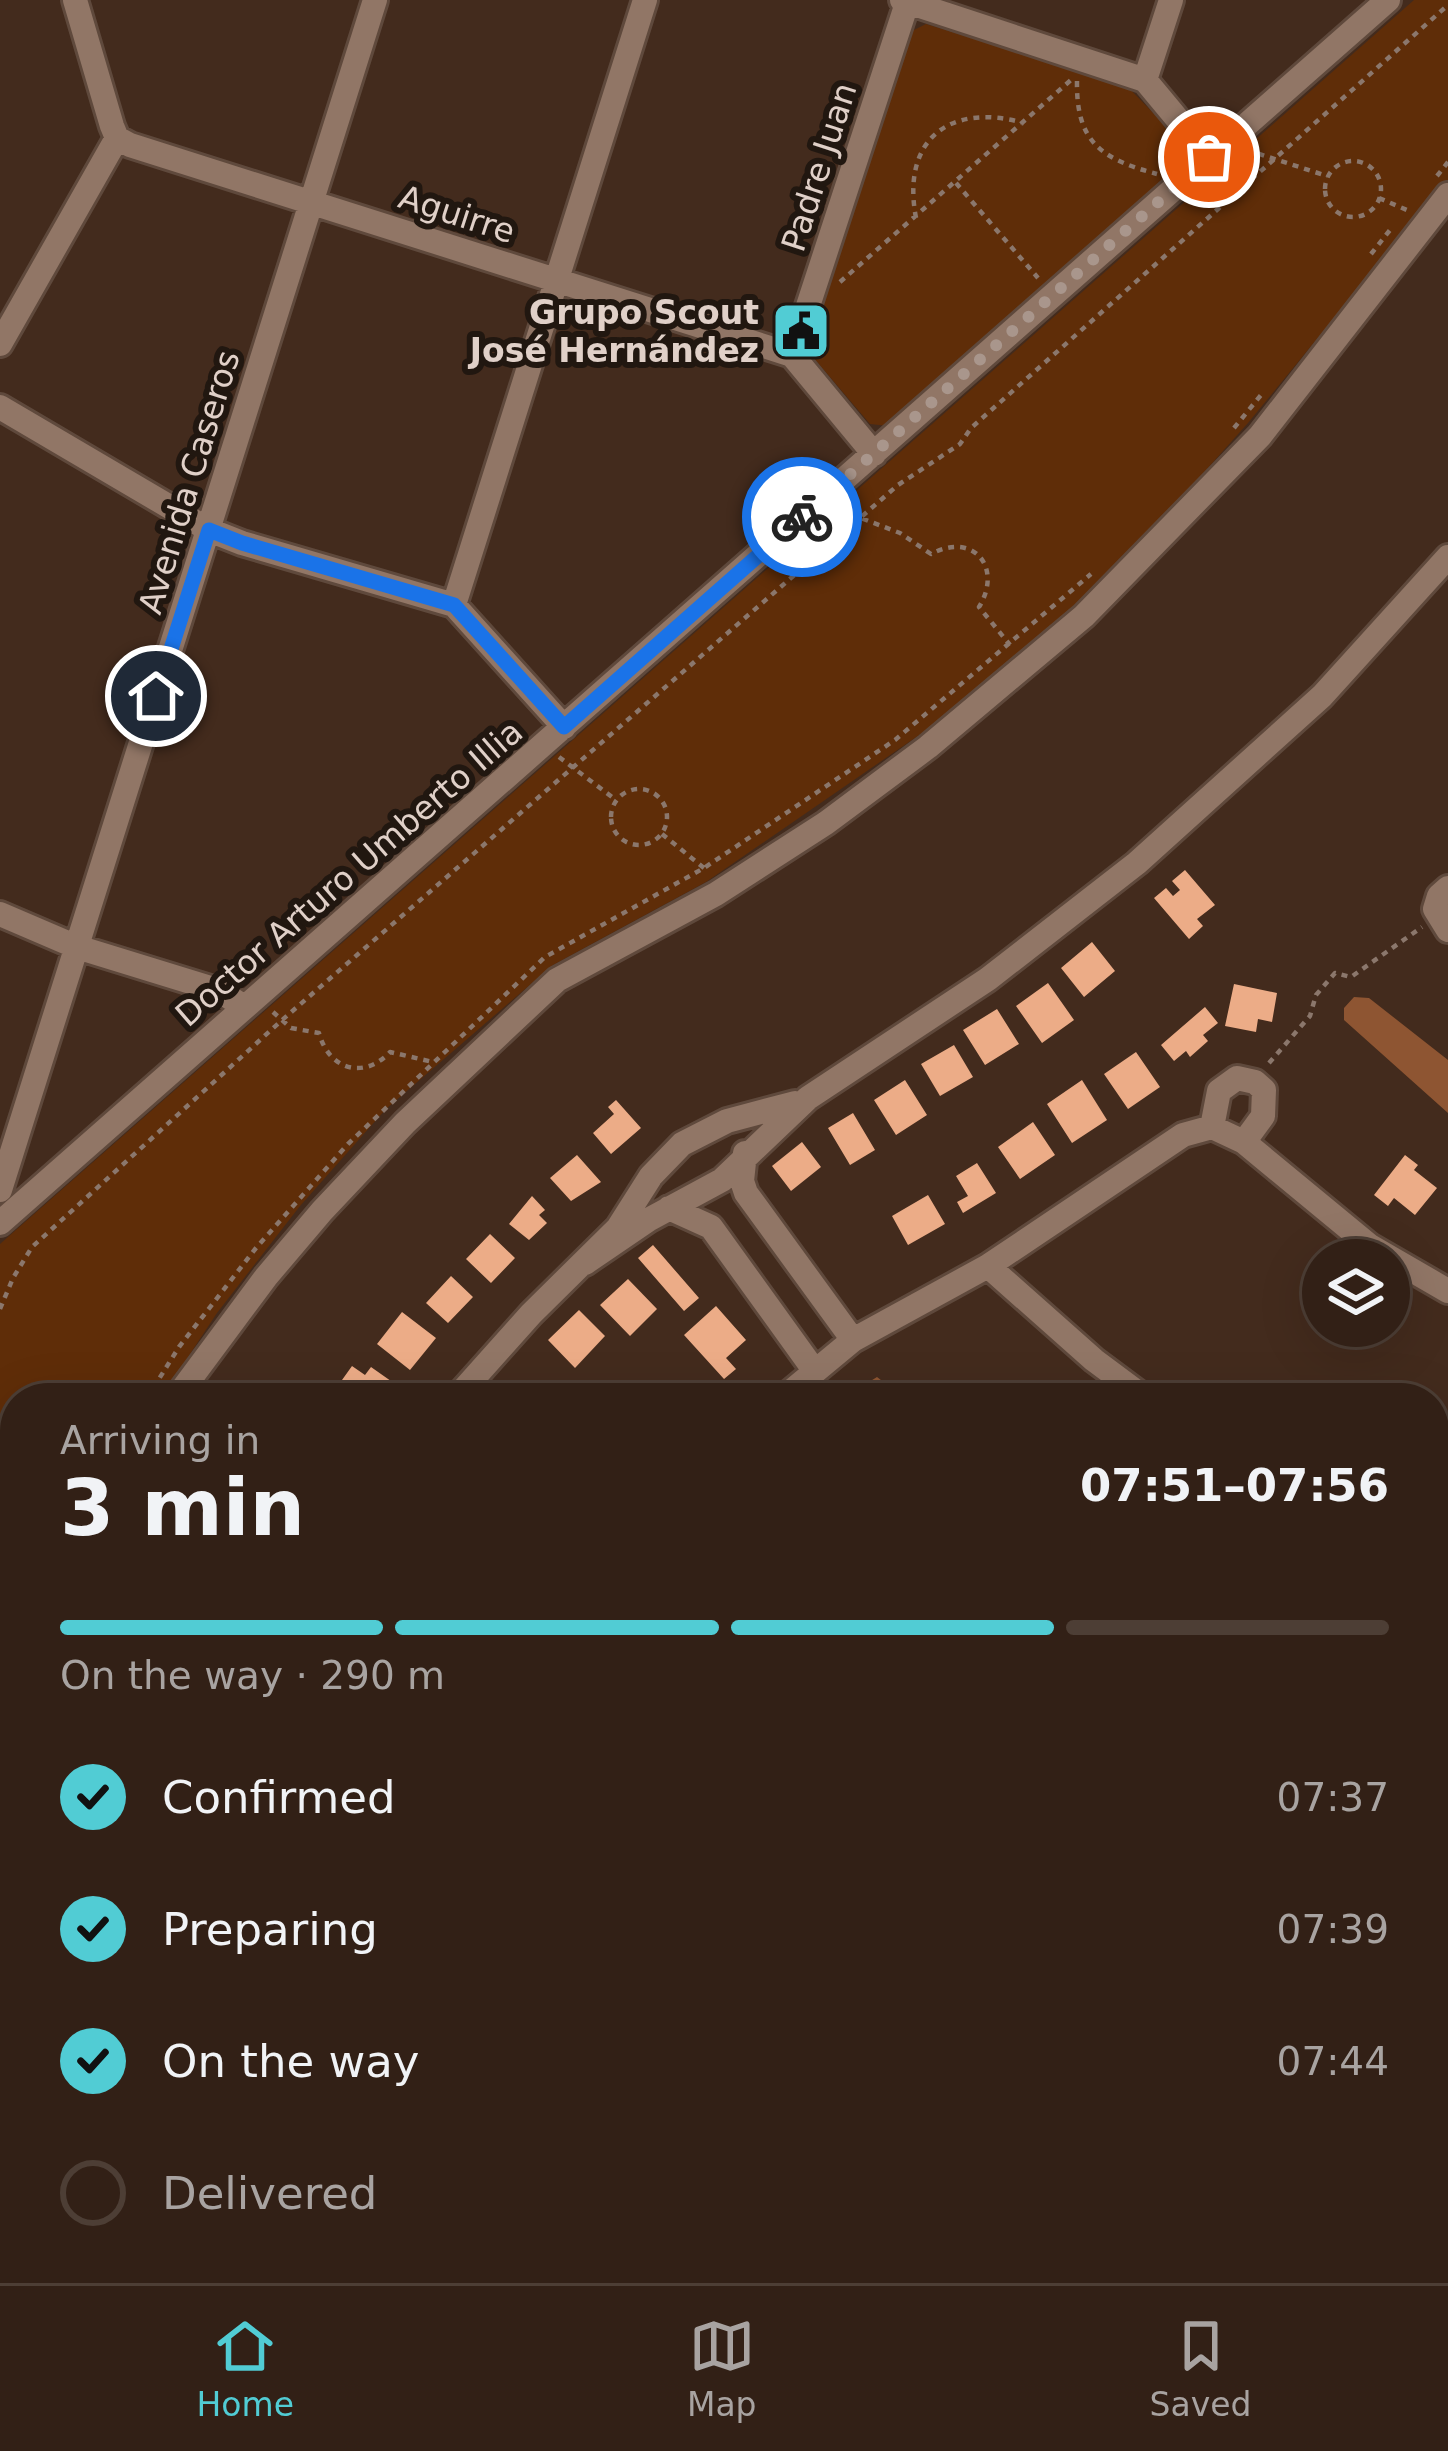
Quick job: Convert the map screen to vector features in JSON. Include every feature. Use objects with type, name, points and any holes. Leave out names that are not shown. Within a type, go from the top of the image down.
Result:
[{"type":"street","points":[[0,344],[117,138],[75,0]]},
{"type":"street","name":"Avenida Caseros","points":[[0,1190],[375,0]]},
{"type":"street","points":[[454,605],[645,0]]},
{"type":"street","points":[[1145,80],[1171,0]]},
{"type":"street","name":"Doctor Arturo Umberto Illia","points":[[0,1223],[1388,0]]},
{"type":"street","points":[[906,1],[1145,80],[1217,149]]},
{"type":"street","name":"Padre Juan","points":[[792,355],[906,1]]},
{"type":"street","name":"Aguirre","points":[[117,138],[792,355]]},
{"type":"street","points":[[187,1383],[322,1211],[405,1123],[557,980],[716,894],[891,776],[1028,667],[1131,572],[1260,436],[1441,187]]},
{"type":"street","points":[[792,355],[874,454]]},
{"type":"street","points":[[0,407],[209,530],[454,605],[564,727]]},
{"type":"street","points":[[585,1263],[648,1220],[706,1192],[808,1098],[988,979],[1198,811],[1322,696],[1448,557]]},
{"type":"street","points":[[1442,924],[1439,896],[1448,888]]},
{"type":"street","points":[[0,914],[76,947],[250,1000]]},
{"type":"street","points":[[1212,1126],[1219,1091],[1237,1078],[1255,1082],[1264,1090],[1266,1107],[1244,1142]]},
{"type":"street","points":[[470,1383],[628,1217],[651,1176],[682,1144],[727,1121],[808,1098]]},
{"type":"street","points":[[727,1121],[742,1137],[746,1193],[854,1340]]},
{"type":"street","points":[[800,1383],[854,1340],[988,1266],[1183,1135],[1212,1126],[1244,1142],[1357,1237],[1448,1291]]},
{"type":"street","points":[[651,1176],[654,1193],[671,1209],[712,1227],[814,1370]]},
{"type":"street","points":[[988,1266],[1124,1383]]},
{"type":"street","points":[[0,1860],[0,1889]]},
{"type":"path","points":[[0,1309],[32,1247],[281,1021],[898,485],[960,444],[971,428],[1448,5]]},
{"type":"path","points":[[807,310],[1077,76],[1080,124],[1089,141],[1120,162],[1164,176],[1187,176]]},
{"type":"path","points":[[916,218],[914,174],[920,151],[934,133],[977,115],[1024,123]]},
{"type":"path","points":[[1217,149],[1274,159],[1327,176]]},
{"type":"path","points":[[1347,161],[1364,163],[1380,182],[1379,198],[1368,213],[1351,218],[1342,215],[1324,195],[1327,176],[1347,161]]},
{"type":"path","points":[[1441,187],[1448,162]]},
{"type":"path","points":[[956,183],[1054,295]]},
{"type":"path","points":[[1371,254],[1407,210],[1379,198]]},
{"type":"path","points":[[1222,441],[1263,393]]},
{"type":"path","points":[[818,502],[900,533],[931,554],[958,546],[976,553],[989,580],[979,607],[1028,667]]},
{"type":"path","points":[[156,1383],[256,1248],[348,1144],[544,957],[704,868],[895,740],[1098,568]]},
{"type":"path","points":[[545,745],[616,800]]},
{"type":"path","points":[[640,789],[656,795],[666,809],[662,834],[645,845],[626,843],[610,819],[616,800],[640,789]]},
{"type":"path","points":[[662,834],[704,868],[716,894]]},
{"type":"path","points":[[1255,1082],[1310,1016],[1316,995],[1335,973],[1351,977],[1442,924]]},
{"type":"path","points":[[250,1000],[291,1028],[319,1033],[332,1059],[343,1066],[369,1068],[391,1052],[462,1071]]},
{"type":"shaded area","points":[[1414,0],[1448,0],[1448,184],[1132,553],[1028,647],[938,722],[706,882],[553,965],[386,1109],[300,1206],[217,1313],[171,1383],[0,1383],[0,1244]]},
{"type":"shaded area","points":[[926,24],[1127,86],[1188,149],[1186,169],[889,426],[870,424],[806,349],[910,32]]},
{"type":"shaded area","points":[[1354,997],[1369,998],[1448,1060],[1448,1113],[1344,1020],[1344,1008]]},
{"type":"building","points":[[1185,870],[1215,905],[1197,919],[1203,926],[1189,939],[1154,898],[1166,888],[1173,896],[1180,890],[1172,881]]},
{"type":"building","points":[[1092,942],[1115,971],[1084,997],[1061,968]]},
{"type":"building","points":[[1048,983],[1074,1020],[1042,1043],[1016,1006]]},
{"type":"building","points":[[1234,984],[1277,993],[1272,1022],[1258,1019],[1256,1032],[1225,1026]]},
{"type":"building","points":[[1205,1007],[1218,1023],[1203,1035],[1208,1041],[1190,1057],[1186,1051],[1174,1061],[1161,1045]]},
{"type":"building","points":[[997,1009],[1019,1044],[985,1065],[963,1030]]},
{"type":"building","points":[[954,1045],[973,1077],[940,1096],[921,1064]]},
{"type":"building","points":[[1136,1052],[1160,1087],[1128,1109],[1104,1074]]},
{"type":"building","points":[[905,1080],[927,1115],[896,1135],[874,1100]]},
{"type":"building","points":[[1082,1080],[1107,1120],[1072,1143],[1047,1104]]},
{"type":"building","points":[[616,1100],[641,1128],[611,1154],[593,1133],[614,1114],[608,1107]]},
{"type":"building","points":[[853,1113],[875,1150],[850,1165],[828,1128]]},
{"type":"building","points":[[1033,1122],[1055,1155],[1020,1179],[998,1147]]},
{"type":"building","points":[[802,1142],[821,1167],[791,1191],[772,1166]]},
{"type":"building","points":[[577,1155],[601,1182],[571,1201],[550,1178]]},
{"type":"building","points":[[1405,1155],[1418,1165],[1414,1170],[1437,1188],[1415,1215],[1394,1198],[1388,1206],[1374,1195]]},
{"type":"building","points":[[977,1163],[996,1193],[963,1213],[957,1202],[968,1196],[956,1176]]},
{"type":"building","points":[[928,1195],[945,1224],[908,1245],[892,1216]]},
{"type":"building","points":[[532,1196],[545,1210],[539,1215],[547,1223],[529,1240],[509,1224]]},
{"type":"building","points":[[490,1234],[515,1258],[491,1283],[466,1259]]},
{"type":"building","points":[[653,1245],[699,1298],[684,1311],[638,1258]]},
{"type":"building","points":[[451,1276],[473,1297],[448,1323],[426,1303]]},
{"type":"building","points":[[628,1279],[657,1309],[630,1336],[600,1305]]},
{"type":"building","points":[[716,1306],[746,1340],[726,1358],[736,1369],[724,1379],[684,1335]]},
{"type":"building","points":[[579,1310],[605,1336],[575,1368],[548,1340]]},
{"type":"building","points":[[402,1312],[436,1338],[410,1370],[377,1344]]},
{"type":"building","points":[[352,1366],[365,1375],[371,1367],[394,1383],[340,1383]]},
{"type":"way so far","points":[[802,517],[1209,157]]},
{"type":"place","name":"Grupo Scout José Hernández","points":[[801,331]]},
{"type":"route","points":[[156,696],[209,530],[454,605],[564,727],[802,517]]}]
